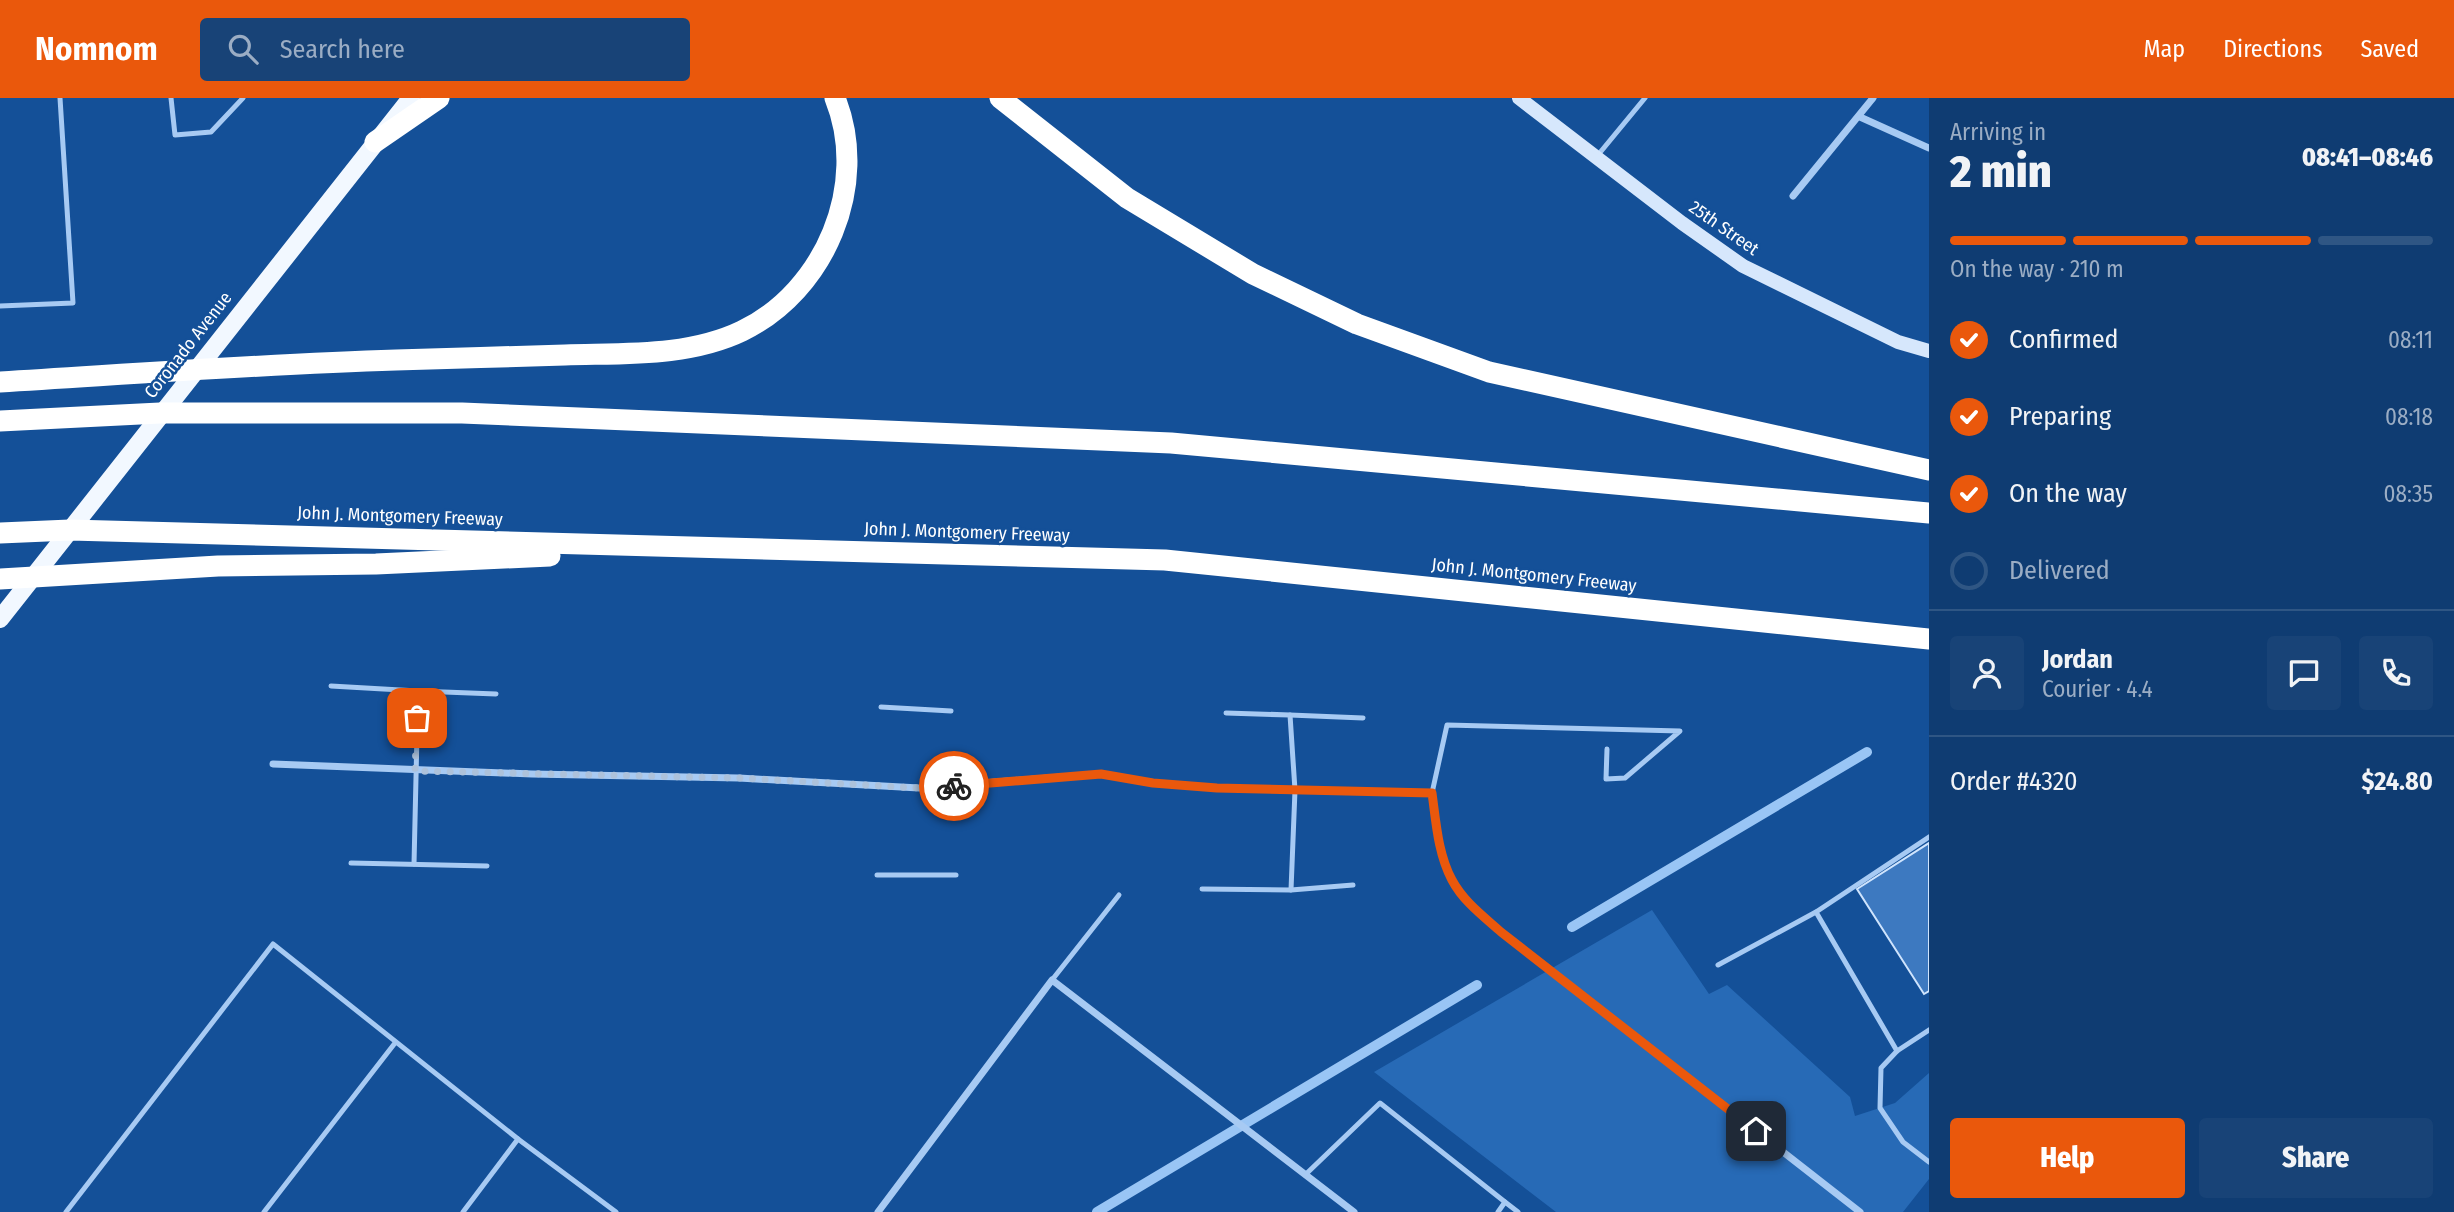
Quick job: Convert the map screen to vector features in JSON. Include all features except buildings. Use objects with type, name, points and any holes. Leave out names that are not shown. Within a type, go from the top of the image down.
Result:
[{"type":"highway","points":[[375,142],[439,98]]},
{"type":"highway","points":[[0,382],[314,363],[633,353],[687,348],[716,341],[743,331],[790,297],[825,251],[842,203],[847,162],[844,132],[835,98]]},
{"type":"highway","points":[[1000,98],[1127,198],[1253,274],[1357,324],[1489,372],[1929,470]]},
{"type":"highway","points":[[0,421],[160,413],[462,414],[1171,443],[1929,513]]},
{"type":"highway","name":"John J. Montgomery Freeway","points":[[0,533],[71,530],[1165,560],[1929,639]]},
{"type":"highway","points":[[0,579],[218,566],[376,564],[726,548]]},
{"type":"main road","name":"Coronado Avenue","points":[[0,619],[411,98]]},
{"type":"street","name":"25th Street","points":[[1519,98],[1743,266],[1898,342],[1929,351]]},
{"type":"street","points":[[1793,196],[1873,98]]},
{"type":"street","points":[[1860,117],[1929,148]]},
{"type":"street","points":[[273,764],[415,771],[739,778],[919,788],[1101,774],[1153,783],[1217,788],[1432,793],[1439,844],[1452,879],[1470,904],[1501,932],[1860,1212]]},
{"type":"street","points":[[878,1212],[1052,980],[1354,1212]]},
{"type":"lane","points":[[0,306],[73,303],[60,98]]},
{"type":"lane","points":[[172,98],[175,135],[211,132],[243,98]]},
{"type":"lane","points":[[1596,157],[1645,98]]},
{"type":"lane","points":[[331,686],[496,694]]},
{"type":"lane","points":[[414,864],[418,691]]},
{"type":"lane","points":[[881,707],[951,711]]},
{"type":"lane","points":[[1226,713],[1363,718]]},
{"type":"lane","points":[[1290,715],[1295,790],[1291,890]]},
{"type":"lane","points":[[1432,793],[1447,725],[1680,732],[1625,778],[1606,779],[1607,749]]},
{"type":"lane","points":[[1718,965],[1816,912],[1929,837]]},
{"type":"lane","points":[[351,863],[487,866]]},
{"type":"lane","points":[[877,875],[956,875]]},
{"type":"lane","points":[[1202,889],[1291,890],[1353,885]]},
{"type":"lane","points":[[1052,980],[1119,895]]},
{"type":"lane","points":[[1816,912],[1897,1051]]},
{"type":"lane","points":[[66,1212],[273,944],[395,1043],[616,1212]]},
{"type":"lane","points":[[1929,1030],[1897,1051],[1881,1068],[1880,1108],[1903,1142],[1929,1162]]},
{"type":"lane","points":[[264,1212],[395,1043]]},
{"type":"lane","points":[[1305,1175],[1380,1103],[1518,1212]]},
{"type":"lane","points":[[463,1212],[518,1139]]},
{"type":"lane","points":[[1498,1212],[1505,1202]]},
{"type":"shaded area","points":[[1652,910],[1709,994],[1727,985],[1850,1097],[1855,1116],[1895,1103],[1929,1073],[1929,1179],[1903,1212],[1556,1212],[1374,1072]]},
{"type":"waterway","points":[[1572,927],[1867,752]]},
{"type":"waterway","points":[[1097,1212],[1477,985]]},
{"type":"way so far","points":[[417,718],[415,771],[739,778],[919,788],[954,786]]},
{"type":"route","points":[[954,786],[1101,774],[1153,783],[1217,788],[1432,793],[1439,844],[1452,879],[1470,904],[1501,932],[1756,1131]]}]
